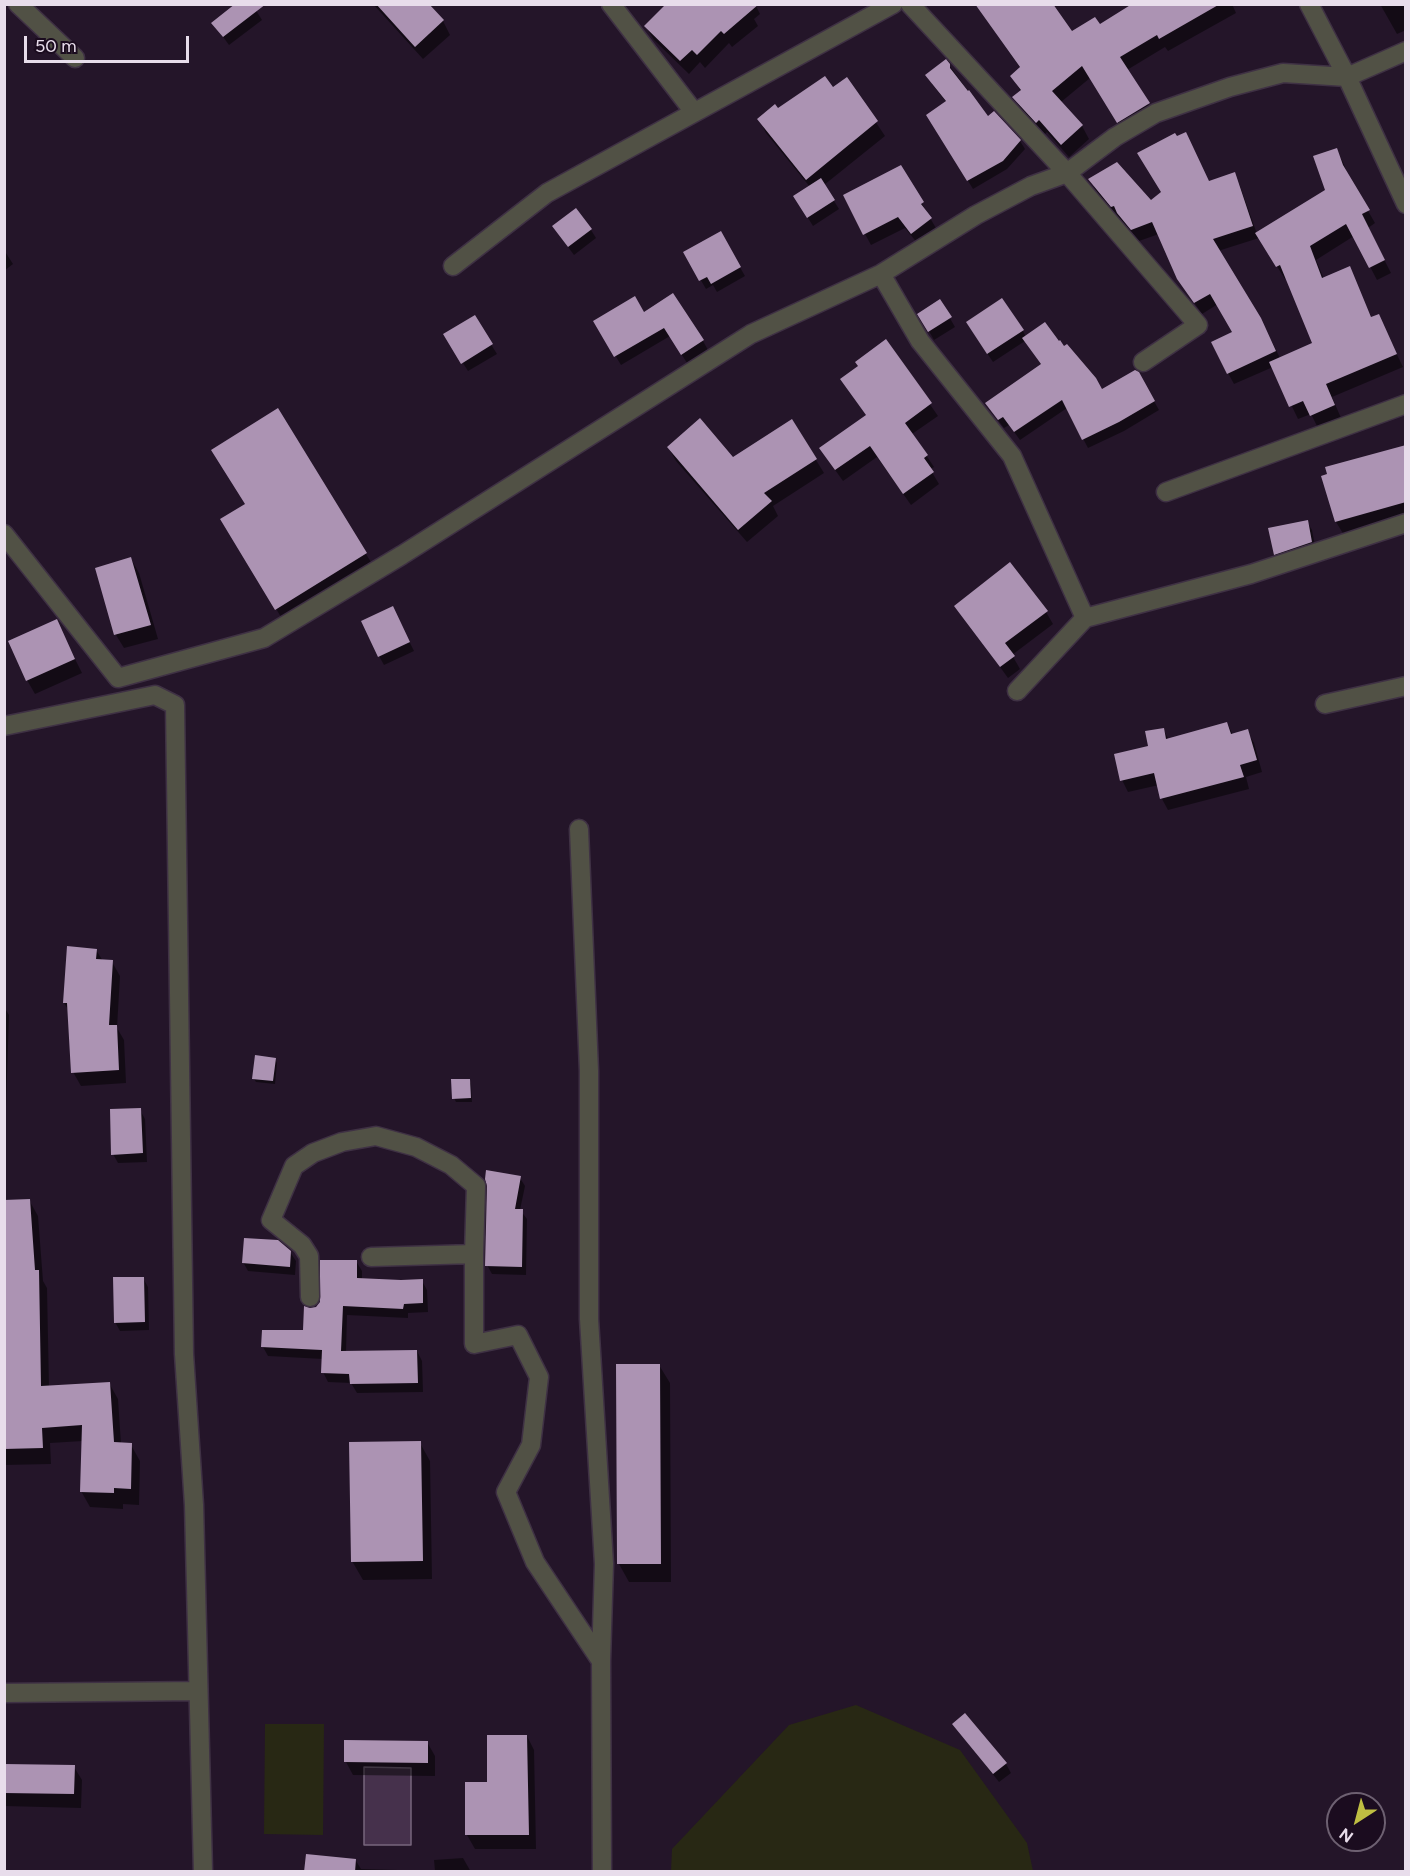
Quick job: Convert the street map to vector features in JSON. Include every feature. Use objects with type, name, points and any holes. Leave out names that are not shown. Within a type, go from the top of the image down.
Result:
[{"type":"street","points":[[18,4],[75,58]]},
{"type":"street","points":[[611,4],[694,112]]},
{"type":"street","points":[[453,266],[547,193],[893,4]]},
{"type":"street","points":[[910,4],[1067,172],[1198,325],[1143,362]]},
{"type":"street","points":[[1309,4],[1347,77],[1406,204]]},
{"type":"street","points":[[4,534],[118,678],[264,638],[402,555],[751,334],[881,274],[976,215],[1031,186],[1067,172],[1115,137],[1156,113],[1230,87],[1283,73],[1347,77],[1406,51]]},
{"type":"street","points":[[881,274],[920,341],[1012,456],[1085,618]]},
{"type":"street","points":[[1166,492],[1406,404]]},
{"type":"street","points":[[1017,691],[1085,618],[1251,574],[1406,523]]},
{"type":"street","points":[[1325,704],[1406,686]]},
{"type":"street","points":[[4,726],[155,695],[175,705],[184,1354],[195,1505],[203,1872]]},
{"type":"street","points":[[579,829],[589,1071],[589,1319],[604,1564],[601,1661],[602,1872]]},
{"type":"street","points":[[310,1297],[309,1256],[302,1245],[271,1220],[294,1166],[313,1153],[342,1142],[376,1136],[416,1147],[451,1165],[476,1186],[474,1344],[519,1335],[539,1377],[531,1445],[506,1492],[535,1562],[601,1661]]},
{"type":"street","points":[[371,1257],[474,1254]]},
{"type":"street","points":[[4,1693],[198,1691]]},
{"type":"shaded area","points":[[856,1705],[960,1750],[1027,1843],[1033,1871],[671,1871],[672,1849],[789,1725]]},
{"type":"shaded area","points":[[265,1724],[324,1724],[323,1835],[264,1834]]},
{"type":"shaded area","points":[[364,1767],[411,1768],[411,1845],[364,1845]]},
{"type":"building","points":[[235,4],[266,4],[223,37],[211,23]]},
{"type":"building","points":[[376,4],[429,4],[444,20],[415,47]]},
{"type":"building","points":[[666,4],[759,4],[724,34],[721,31],[697,55],[692,50],[680,61],[644,26]]},
{"type":"building","points":[[975,4],[1053,4],[1072,31],[1095,17],[1100,24],[1132,4],[1220,4],[1159,39],[1157,35],[1120,57],[1150,103],[1117,123],[1082,66],[1052,91],[1083,125],[1061,145],[1039,120],[1036,123],[1012,97],[1021,90],[1010,76],[1020,67]]},
{"type":"building","points":[[946,59],[950,68],[988,116],[994,111],[1021,140],[1003,161],[967,181],[926,115],[946,101],[925,75]]},
{"type":"building","points":[[825,76],[833,87],[847,77],[878,121],[806,180],[757,119],[775,104],[778,108]]},
{"type":"building","points":[[1186,132],[1209,181],[1235,172],[1253,226],[1213,239],[1261,318],[1276,351],[1227,374],[1211,342],[1232,332],[1210,294],[1194,303],[1177,279],[1152,222],[1131,230],[1114,206],[1111,207],[1088,179],[1117,162],[1151,200],[1161,192],[1137,153],[1175,133],[1177,136]]},
{"type":"building","points":[[1337,148],[1343,165],[1370,210],[1362,214],[1385,260],[1369,268],[1346,224],[1310,246],[1322,278],[1350,266],[1371,317],[1379,314],[1397,354],[1326,384],[1335,405],[1310,416],[1303,401],[1289,407],[1269,362],[1312,343],[1280,265],[1276,267],[1255,233],[1325,190],[1313,156]]},
{"type":"building","points":[[901,165],[924,202],[921,204],[932,218],[911,234],[898,217],[863,235],[843,195]]},
{"type":"building","points":[[821,178],[835,200],[807,218],[793,196]]},
{"type":"building","points":[[576,208],[592,229],[568,247],[552,226]]},
{"type":"building","points":[[721,231],[741,267],[711,284],[707,277],[699,281],[683,252]]},
{"type":"building","points":[[673,293],[704,340],[681,355],[664,328],[614,357],[593,321],[635,296],[644,312]]},
{"type":"building","points":[[1002,298],[1024,330],[987,354],[966,322]]},
{"type":"building","points":[[940,299],[952,317],[928,332],[917,314]]},
{"type":"building","points":[[475,315],[493,344],[461,364],[443,334]]},
{"type":"building","points":[[1045,322],[1059,341],[1064,346],[1067,344],[1096,378],[1102,389],[1135,370],[1139,372],[1155,401],[1082,440],[1062,400],[1014,432],[1003,417],[998,420],[985,403],[1041,364],[1022,338]]},
{"type":"building","points":[[886,339],[932,403],[905,423],[928,455],[924,458],[934,472],[903,494],[870,446],[835,470],[819,448],[866,415],[840,379],[858,366],[855,362]]},
{"type":"building","points":[[278,408],[367,553],[275,610],[220,519],[245,504],[211,450]]},
{"type":"building","points":[[700,418],[733,457],[792,419],[817,459],[764,493],[772,501],[738,530],[667,447]]},
{"type":"building","points":[[1406,445],[1406,502],[1335,522],[1321,476],[1327,474],[1325,467]]},
{"type":"building","points":[[1308,520],[1312,542],[1274,555],[1268,528]]},
{"type":"building","points":[[131,557],[151,625],[114,635],[95,568]]},
{"type":"building","points":[[1010,562],[1048,611],[1005,643],[1015,656],[1000,667],[954,606]]},
{"type":"building","points":[[393,606],[410,642],[378,657],[361,621]]},
{"type":"building","points":[[57,619],[75,659],[26,681],[8,641]]},
{"type":"building","points":[[1227,722],[1231,734],[1248,729],[1257,760],[1240,765],[1244,777],[1160,799],[1154,773],[1120,781],[1114,754],[1148,746],[1145,731],[1164,728],[1166,739]]},
{"type":"building","points":[[67,946],[97,949],[96,959],[113,960],[109,1025],[117,1025],[119,1070],[71,1073],[67,1003],[63,1003]]},
{"type":"building","points":[[255,1055],[276,1058],[273,1081],[252,1079]]},
{"type":"building","points":[[451,1079],[470,1079],[471,1098],[452,1099]]},
{"type":"building","points":[[141,1108],[143,1153],[111,1155],[110,1109]]},
{"type":"building","points":[[486,1170],[521,1176],[515,1209],[523,1209],[522,1267],[485,1266]]},
{"type":"building","points":[[30,1199],[35,1270],[39,1270],[41,1386],[110,1382],[114,1442],[132,1443],[131,1489],[114,1488],[114,1493],[80,1492],[82,1425],[42,1428],[43,1448],[4,1449],[4,1200]]},
{"type":"building","points":[[244,1238],[278,1240],[291,1251],[290,1267],[242,1263]]},
{"type":"building","points":[[320,1260],[357,1260],[357,1278],[423,1279],[423,1303],[404,1304],[403,1309],[343,1306],[341,1351],[417,1350],[418,1383],[350,1384],[349,1374],[321,1373],[322,1350],[261,1347],[262,1330],[303,1330],[304,1306],[316,1307],[320,1302]]},
{"type":"building","points":[[113,1277],[144,1277],[145,1322],[114,1323]]},
{"type":"building","points":[[616,1364],[660,1364],[661,1564],[617,1564]]},
{"type":"building","points":[[421,1441],[423,1561],[351,1562],[349,1442]]},
{"type":"building","points":[[965,1713],[1007,1763],[993,1774],[952,1724]]},
{"type":"building","points":[[487,1735],[527,1735],[529,1835],[465,1835],[465,1782],[487,1782]]},
{"type":"building","points":[[344,1740],[428,1741],[428,1763],[344,1762]]},
{"type":"building","points":[[4,1764],[75,1765],[74,1794],[4,1793]]},
{"type":"building","points":[[306,1854],[356,1859],[355,1872],[304,1872]]}]
